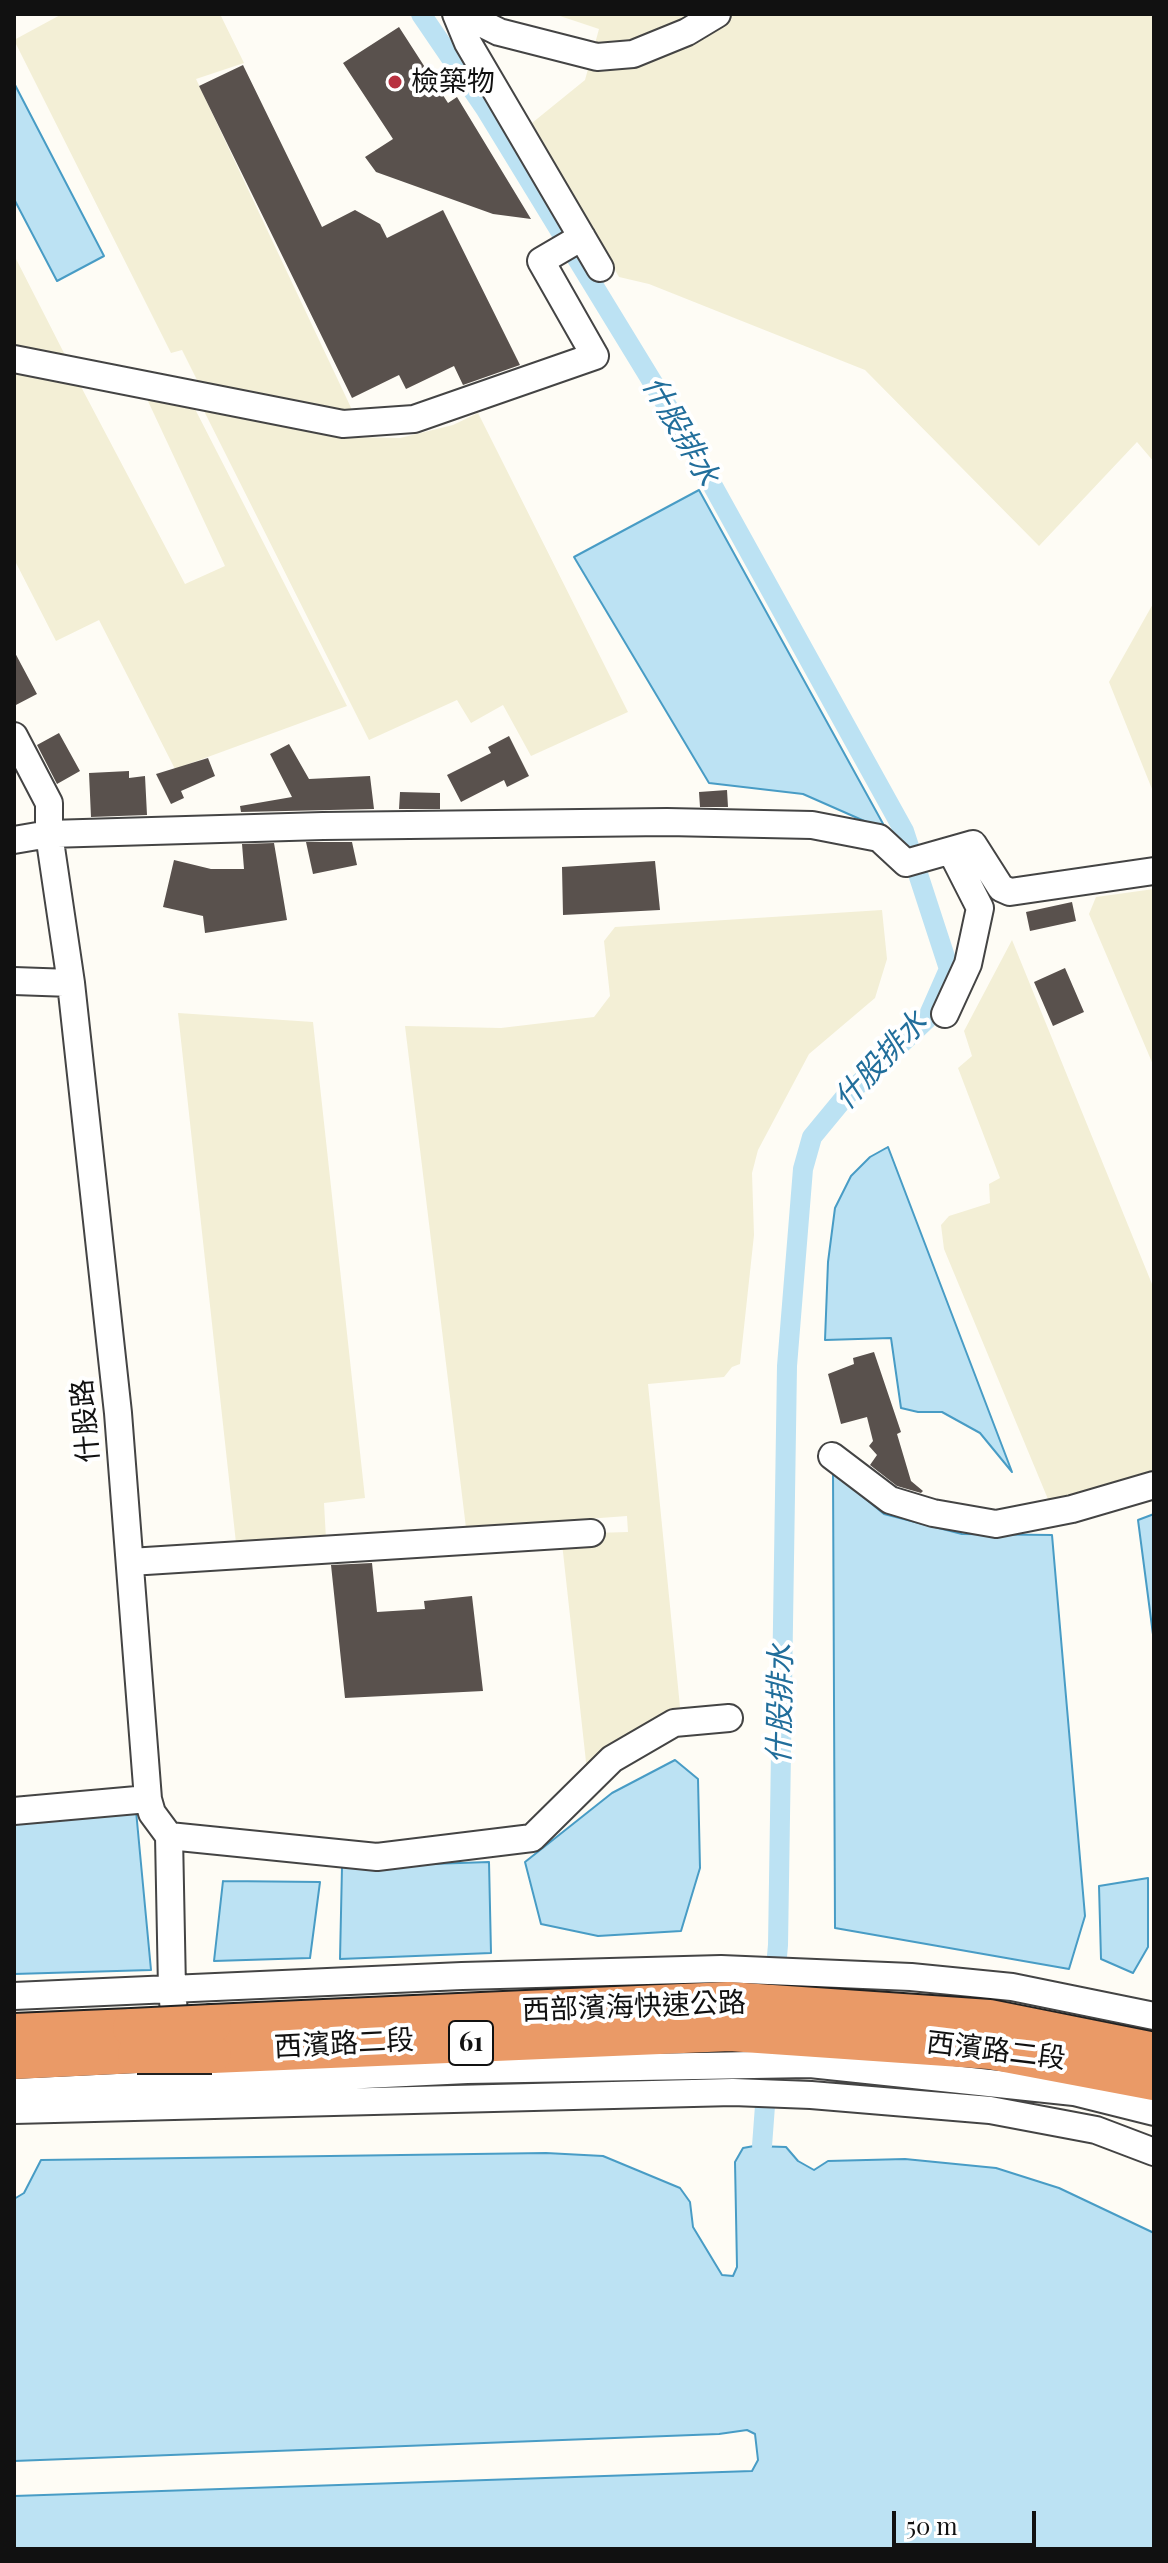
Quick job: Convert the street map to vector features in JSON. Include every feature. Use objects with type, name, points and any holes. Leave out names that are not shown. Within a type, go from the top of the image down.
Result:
[{"type":"highway","name":"西部濱海快速公路","points":[[14,2033],[134,2041],[728,2016],[808,2020],[989,2019],[1154,2052]]},
{"type":"highway","name":"西部濱海快速公路","points":[[808,2020],[1154,2081]]},
{"type":"highway","name":"西部濱海快速公路","points":[[14,2060],[134,2041]]},
{"type":"street","points":[[456,14],[468,43],[600,268]]},
{"type":"street","points":[[463,14],[499,32],[597,57],[633,54],[687,32],[717,14]]},
{"type":"street","points":[[14,359],[343,424],[414,419],[595,356],[541,261],[582,237]]},
{"type":"street","name":"什股路","points":[[14,736],[49,803],[49,834],[71,983],[118,1413],[148,1799],[152,1813],[169,1836],[172,1989],[182,2095]]},
{"type":"street","points":[[14,840],[49,834],[401,825],[667,822],[812,825],[879,838],[906,863],[973,844],[1001,888],[1010,892],[1154,871]]},
{"type":"street","points":[[945,1014],[968,964],[980,908],[946,852]]},
{"type":"street","points":[[14,981],[71,983]]},
{"type":"street","points":[[832,1456],[890,1500],[933,1513],[996,1524],[1072,1509],[1154,1485]]},
{"type":"street","points":[[130,1562],[591,1533]]},
{"type":"street","points":[[169,1836],[377,1857],[532,1838],[612,1759],[674,1723],[729,1718]]},
{"type":"street","points":[[14,1811],[148,1799]]},
{"type":"street","name":"西濱路二段","points":[[808,2020],[911,1977],[1012,1987],[1154,2016]]},
{"type":"street","name":"西濱路二段","points":[[14,1996],[172,1989],[808,2020],[1154,2112]]},
{"type":"street","name":"西濱路二段","points":[[14,2092],[182,2095],[467,2070],[728,2016]]},
{"type":"street","points":[[14,2110],[182,2095],[733,2092],[811,2095],[990,2110],[1096,2130],[1154,2152]]},
{"type":"shaded area","points":[[62,14],[220,14],[244,63],[196,79],[354,414],[266,400],[249,390],[247,396],[201,388],[182,350],[171,353],[14,40]]},
{"type":"shaded area","points":[[554,14],[1154,14],[1154,462],[1137,442],[1039,546],[865,370],[649,284],[619,277],[532,123],[585,80],[599,29]]},
{"type":"shaded area","points":[[14,255],[65,355],[14,345]]},
{"type":"shaded area","points":[[14,367],[78,381],[185,584],[225,566],[147,399],[195,409],[347,706],[175,769],[99,620],[56,641],[14,559]]},
{"type":"shaded area","points":[[203,409],[348,437],[400,438],[453,425],[478,413],[628,712],[531,756],[503,705],[471,723],[457,700],[369,740]]},
{"type":"shaded area","points":[[1154,602],[1154,794],[1109,682]]},
{"type":"shaded area","points":[[1154,889],[1154,1067],[1089,914],[1096,897]]},
{"type":"shaded area","points":[[882,910],[887,959],[875,998],[809,1054],[758,1150],[752,1173],[754,1235],[740,1364],[732,1367],[724,1377],[648,1384],[680,1707],[651,1719],[587,1771],[561,1534],[628,1532],[627,1516],[466,1528],[405,1026],[501,1028],[594,1017],[610,996],[604,941],[615,927]]},
{"type":"shaded area","points":[[1012,940],[1154,1289],[1154,1473],[1050,1504],[944,1249],[941,1225],[949,1216],[990,1203],[989,1184],[1000,1178],[958,1068],[972,1056],[964,1031]]},
{"type":"shaded area","points":[[178,1013],[313,1022],[365,1498],[324,1503],[326,1539],[236,1543]]},
{"type":"water","points":[[14,83],[104,256],[57,281],[14,199]]},
{"type":"water","points":[[699,490],[887,831],[803,794],[709,783],[574,557]]},
{"type":"water","points":[[888,1147],[1012,1472],[980,1433],[942,1412],[901,1408],[891,1338],[825,1340],[828,1262],[835,1208],[851,1176],[870,1157]]},
{"type":"water","points":[[833,1472],[884,1514],[962,1534],[1052,1535],[1085,1916],[1069,1969],[835,1928]]},
{"type":"water","points":[[1154,1514],[1154,1642],[1138,1520]]},
{"type":"water","points":[[675,1760],[698,1779],[700,1868],[681,1931],[598,1936],[541,1924],[525,1862],[612,1793]]},
{"type":"water","points":[[135,1800],[151,1970],[14,1974],[14,1809]]},
{"type":"water","points":[[489,1862],[491,1953],[340,1959],[342,1867]]},
{"type":"water","points":[[1148,1878],[1148,1947],[1133,1973],[1101,1959],[1099,1886]]},
{"type":"water","points":[[223,1881],[320,1882],[310,1958],[214,1961]]},
{"type":"water","points":[[786,2147],[798,2161],[814,2170],[828,2161],[905,2159],[996,2168],[1059,2188],[1154,2233],[1154,2549],[14,2549],[14,2496],[752,2471],[758,2460],[755,2434],[747,2430],[719,2434],[14,2461],[14,2199],[24,2193],[41,2160],[546,2153],[603,2156],[680,2188],[690,2202],[693,2227],[722,2275],[733,2276],[737,2267],[735,2162],[743,2148]]},
{"type":"building","points":[[399,27],[448,103],[457,97],[531,219],[493,214],[376,172],[365,157],[393,139],[343,63]]},
{"type":"building","points":[[243,65],[322,227],[355,210],[380,224],[387,238],[443,210],[520,365],[463,385],[454,366],[406,389],[399,375],[352,398],[199,86]]},
{"type":"building","points":[[14,651],[37,694],[14,706]]},
{"type":"building","points":[[59,733],[80,771],[57,784],[37,745]]},
{"type":"building","points":[[509,736],[529,776],[507,787],[504,780],[461,802],[447,775],[491,753],[488,747]]},
{"type":"building","points":[[289,744],[309,779],[370,776],[374,809],[241,812],[240,806],[292,797],[270,754]]},
{"type":"building","points":[[208,758],[215,776],[181,791],[184,798],[171,804],[156,774]]},
{"type":"building","points":[[129,771],[129,778],[145,776],[147,815],[91,817],[89,773]]},
{"type":"building","points":[[727,790],[728,807],[700,807],[699,792]]},
{"type":"building","points":[[400,792],[440,793],[440,809],[399,809]]},
{"type":"building","points":[[306,842],[352,842],[357,865],[313,874]]},
{"type":"building","points":[[274,843],[287,920],[205,933],[203,916],[163,907],[174,860],[211,869],[244,869],[242,844]]},
{"type":"building","points":[[655,861],[660,910],[563,915],[562,867]]},
{"type":"building","points":[[1072,902],[1076,921],[1030,931],[1026,912]]},
{"type":"building","points":[[1065,968],[1084,1012],[1053,1026],[1034,982]]},
{"type":"building","points":[[874,1352],[901,1432],[897,1434],[911,1481],[923,1491],[921,1493],[897,1486],[870,1465],[877,1455],[869,1446],[873,1441],[867,1417],[841,1424],[828,1374],[854,1364],[853,1358]]},
{"type":"building","points":[[372,1563],[377,1612],[425,1609],[424,1601],[472,1596],[483,1691],[345,1698],[331,1565]]},
{"type":"waterway","name":"什股排水","points":[[421,14],[485,108],[683,432],[904,831],[949,969],[927,1019],[845,1097],[812,1137],[803,1169],[787,1366],[778,1945],[772,2012]]},
{"type":"waterway","name":"什股排水","points":[[762,2146],[769,2052]]},
{"type":"place","name":"檢築物","points":[[395,82]]}]
